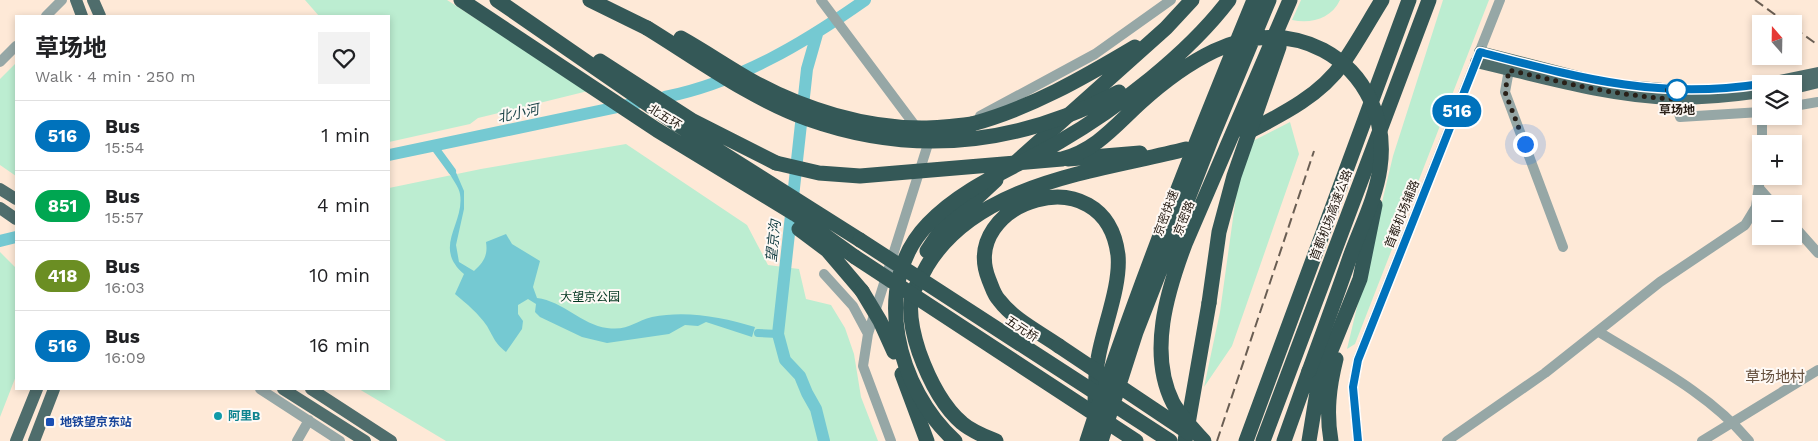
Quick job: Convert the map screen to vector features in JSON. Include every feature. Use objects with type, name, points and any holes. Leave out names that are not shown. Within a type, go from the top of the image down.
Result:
[{"type":"highway","name":"北五环","points":[[461,0],[657,130],[754,190],[770,197]]},
{"type":"highway","points":[[497,0],[614,75],[693,121],[776,163],[820,173],[860,176],[1186,149]]},
{"type":"highway","points":[[590,0],[650,26],[741,87],[808,119],[901,140],[942,141],[984,138],[1014,133],[1042,125],[1092,106],[1137,83],[1169,61]]},
{"type":"highway","points":[[604,0],[754,82],[795,102],[843,116],[876,123],[921,128],[972,124],[1034,103],[1090,74],[1166,28]]},
{"type":"highway","points":[[996,441],[963,424],[942,399],[927,373],[916,344],[911,299],[914,279],[921,260],[939,233],[970,202],[1166,28],[1192,0]]},
{"type":"highway","points":[[955,441],[940,427],[922,401],[900,346],[896,324],[896,304],[906,257],[926,225],[961,196],[1086,125],[1128,95],[1206,28],[1229,0]]},
{"type":"highway","name":"京密快速","points":[[1086,441],[1124,327],[1253,0]]},
{"type":"highway","name":"京密快速","points":[[1101,441],[1136,332],[1212,136],[1269,0]]},
{"type":"highway","points":[[1202,441],[1182,416],[1168,390],[1161,354],[1164,311],[1171,282],[1185,244],[1290,0]]},
{"type":"highway","points":[[1185,441],[1219,232],[1234,176],[1294,0]]},
{"type":"highway","points":[[911,299],[934,254],[974,218],[994,205],[1030,188],[1065,178],[1217,143],[1246,133],[1286,113],[1315,92],[1342,65],[1382,0]]},
{"type":"highway","name":"首都机场高速公路","points":[[1246,441],[1409,0]]},
{"type":"highway","name":"首都机场高速公路","points":[[1263,441],[1429,0]]},
{"type":"highway","points":[[1062,159],[1079,155],[1095,146],[1141,103],[1183,68],[1215,50],[1239,40],[1268,37],[1298,40],[1328,53],[1346,66],[1362,86],[1375,110],[1381,134],[1380,170],[1284,441]]},
{"type":"highway","name":"北五环","points":[[614,75],[770,197],[855,257],[1136,441]]},
{"type":"highway","points":[[1331,441],[1327,413],[1329,386],[1360,279],[1401,76]]},
{"type":"highway","points":[[1094,401],[1098,361],[1116,281],[1118,257],[1115,241],[1107,224],[1094,210],[1077,200],[1059,196],[1039,198],[1017,208],[1001,220],[990,236],[985,254],[985,270],[998,300],[1011,313],[1059,346],[1202,441]]},
{"type":"highway","points":[[770,197],[795,213],[862,291],[880,321],[894,352],[927,441]]},
{"type":"highway","name":"北五环","points":[[795,213],[860,240]]},
{"type":"highway","name":"五元桥","points":[[860,240],[1170,441]]},
{"type":"highway","points":[[1309,441],[1319,380],[1360,279]]},
{"type":"main road","points":[[76,0],[82,15]]},
{"type":"main road","points":[[93,0],[100,15]]},
{"type":"main road","name":"京密路","points":[[1086,441],[1094,401],[1253,0]]},
{"type":"main road","name":"京密路","points":[[1107,441],[1141,331],[1181,224],[1276,0]]},
{"type":"main road","points":[[1478,57],[1509,70],[1589,88],[1649,97],[1752,85]]},
{"type":"main road","points":[[1478,57],[1671,94],[1752,92]]},
{"type":"main road","points":[[1802,76],[1818,73]]},
{"type":"main road","points":[[1802,86],[1818,82]]},
{"type":"main road","points":[[0,189],[15,198]]},
{"type":"main road","points":[[0,208],[15,219]]},
{"type":"main road","points":[[16,441],[37,390]]},
{"type":"main road","points":[[34,441],[54,390]]},
{"type":"main road","points":[[285,390],[365,441]]},
{"type":"main road","points":[[313,390],[391,441]]},
{"type":"street","points":[[47,15],[62,0]]},
{"type":"street","points":[[821,0],[928,144]]},
{"type":"street","points":[[891,441],[864,366],[868,334],[928,144],[1095,54],[1171,0]]},
{"type":"street","name":"首都机场辅路","points":[[1358,441],[1353,387],[1358,360],[1500,0]]},
{"type":"street","points":[[0,62],[15,47]]},
{"type":"street","points":[[1509,70],[1505,92],[1563,247]]},
{"type":"street","points":[[1671,94],[1680,116],[1752,112]]},
{"type":"street","points":[[1802,105],[1818,102]]},
{"type":"street","points":[[1447,441],[1545,373],[1660,282],[1745,226],[1756,207],[1759,185]]},
{"type":"street","points":[[1759,188],[1765,195]]},
{"type":"street","points":[[1802,235],[1818,253]]},
{"type":"street","points":[[824,274],[853,306],[868,334]]},
{"type":"street","points":[[1599,332],[1689,388],[1735,423],[1750,441]]},
{"type":"street","points":[[1702,441],[1735,423],[1818,370]]},
{"type":"street","points":[[262,390],[340,441]]},
{"type":"street","points":[[297,441],[309,420]]},
{"type":"green space","points":[[305,0],[447,0],[588,91],[478,118],[470,124],[390,142],[390,15],[318,15]]},
{"type":"green space","points":[[1301,0],[1340,0],[1331,12],[1320,19],[1292,20]]},
{"type":"green space","points":[[1443,0],[1489,0],[1355,344],[1347,349],[1393,156]]},
{"type":"green space","points":[[15,64],[15,175],[0,165],[0,79]]},
{"type":"green space","points":[[1290,122],[1299,154],[1232,346],[1204,387],[1220,312],[1243,146]]},
{"type":"green space","name":"大望京公园","points":[[626,144],[747,225],[768,265],[799,269],[806,299],[831,305],[845,328],[854,354],[861,397],[878,441],[446,441],[361,390],[390,390],[390,188],[481,169]]},
{"type":"green space","points":[[0,252],[15,267],[15,379],[0,417]]},
{"type":"water","points":[[455,170],[464,191],[464,209],[456,245],[459,262],[474,271],[484,258],[486,242],[506,234],[512,244],[540,261],[533,287],[537,298],[555,304],[598,326],[615,329],[652,317],[691,314],[730,320],[755,327],[752,337],[706,322],[698,326],[685,325],[669,334],[607,343],[582,337],[540,317],[535,312],[536,304],[528,299],[518,305],[518,314],[523,321],[522,329],[506,352],[497,343],[480,317],[455,294],[464,274],[455,264],[450,245],[460,205],[459,191],[449,172]]},
{"type":"waterway","name":"北小河","points":[[665,97],[719,82],[770,59],[794,46],[865,0]]},
{"type":"waterway","name":"望京沟","points":[[817,34],[807,69],[778,334],[785,360],[800,376],[816,409],[824,441]]},
{"type":"waterway","name":"北小河","points":[[390,155],[651,100]]},
{"type":"waterway","points":[[433,145],[452,171]]},
{"type":"waterway","name":"北小河","points":[[0,241],[15,237]]},
{"type":"waterway","points":[[758,333],[778,334]]},
{"type":"railway","points":[[1755,0],[1776,15]]},
{"type":"railway","points":[[1802,34],[1818,45]]},
{"type":"railway","points":[[1217,441],[1314,151]]},
{"type":"bus line","name":"516","points":[[1358,441],[1353,410],[1353,387],[1358,360],[1480,52],[1576,77],[1625,86],[1673,90],[1722,89],[1752,85]]},
{"type":"place","name":"草场地","points":[[1677,90]]},
{"type":"place","name":"阿里B","points":[[218,416]]},
{"type":"place","name":"地铁望京东站","points":[[50,422]]},
{"type":"district","name":"草场地村","points":[[1775,377]]},
{"type":"route","points":[[1525,144],[1505,92],[1509,70],[1571,85],[1649,97],[1675,99],[1666,90],[1677,90]]}]
